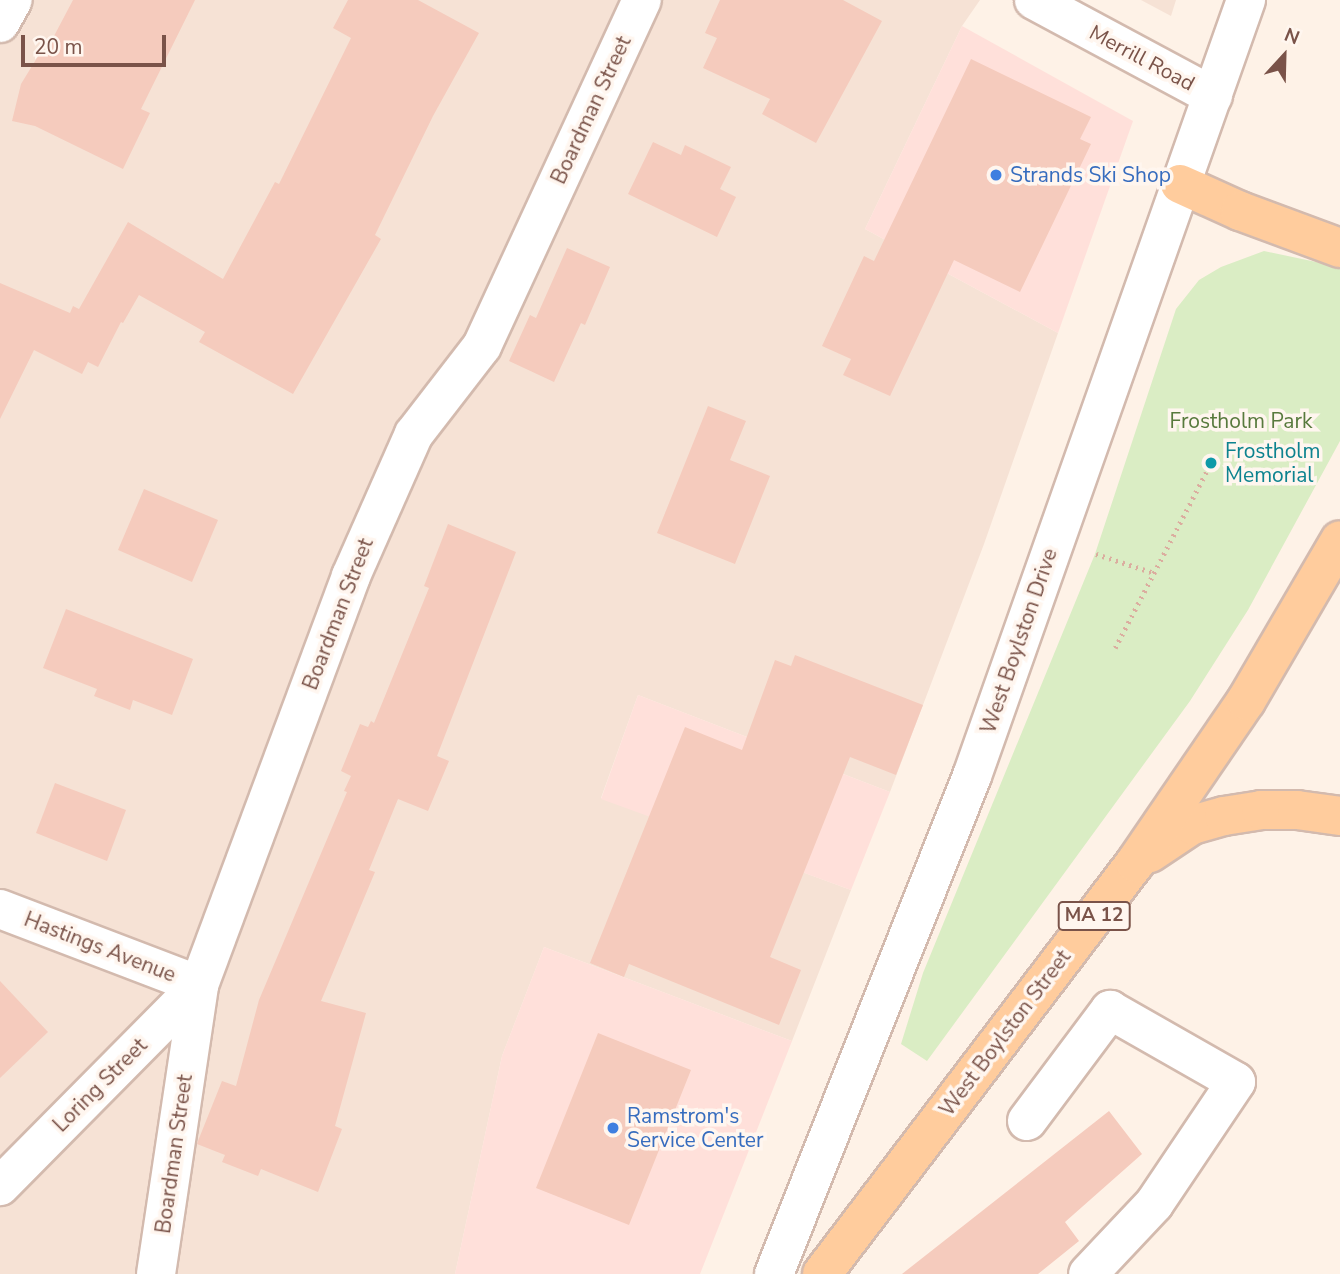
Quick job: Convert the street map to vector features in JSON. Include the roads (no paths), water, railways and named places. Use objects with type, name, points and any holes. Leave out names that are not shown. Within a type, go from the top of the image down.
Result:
[{"type":"main road","points":[[1180,184],[1240,211],[1340,248]]},
{"type":"main road","name":"West Boylston Street","points":[[822,1274],[1135,863],[1246,701],[1340,540]]},
{"type":"main road","points":[[1135,863],[1192,825],[1224,816],[1261,810],[1297,810],[1340,816]]},
{"type":"street","points":[[0,23],[13,0]]},
{"type":"street","name":"Boardman Street","points":[[156,1274],[200,985],[351,576],[414,434],[482,346],[642,0]]},
{"type":"street","name":"Merrill Road","points":[[1034,0],[1213,96]]},
{"type":"street","name":"West Boylston Drive","points":[[774,1274],[972,776],[1246,0]]},
{"type":"street","name":"Hastings Avenue","points":[[0,909],[200,985]]},
{"type":"street","name":"Loring Street","points":[[0,1186],[200,985]]},
{"type":"street","points":[[1027,1121],[1110,1010],[1236,1082],[1154,1204],[1088,1274]]},
{"type":"place","name":"Strands Ski Shop","points":[[996,175]]},
{"type":"place","name":"Frostholm Memorial","points":[[1211,463]]},
{"type":"place","name":"Ramstrom's Service Center","points":[[613,1128]]},
{"type":"park label","name":"Frostholm Park","points":[[1241,421]]}]
